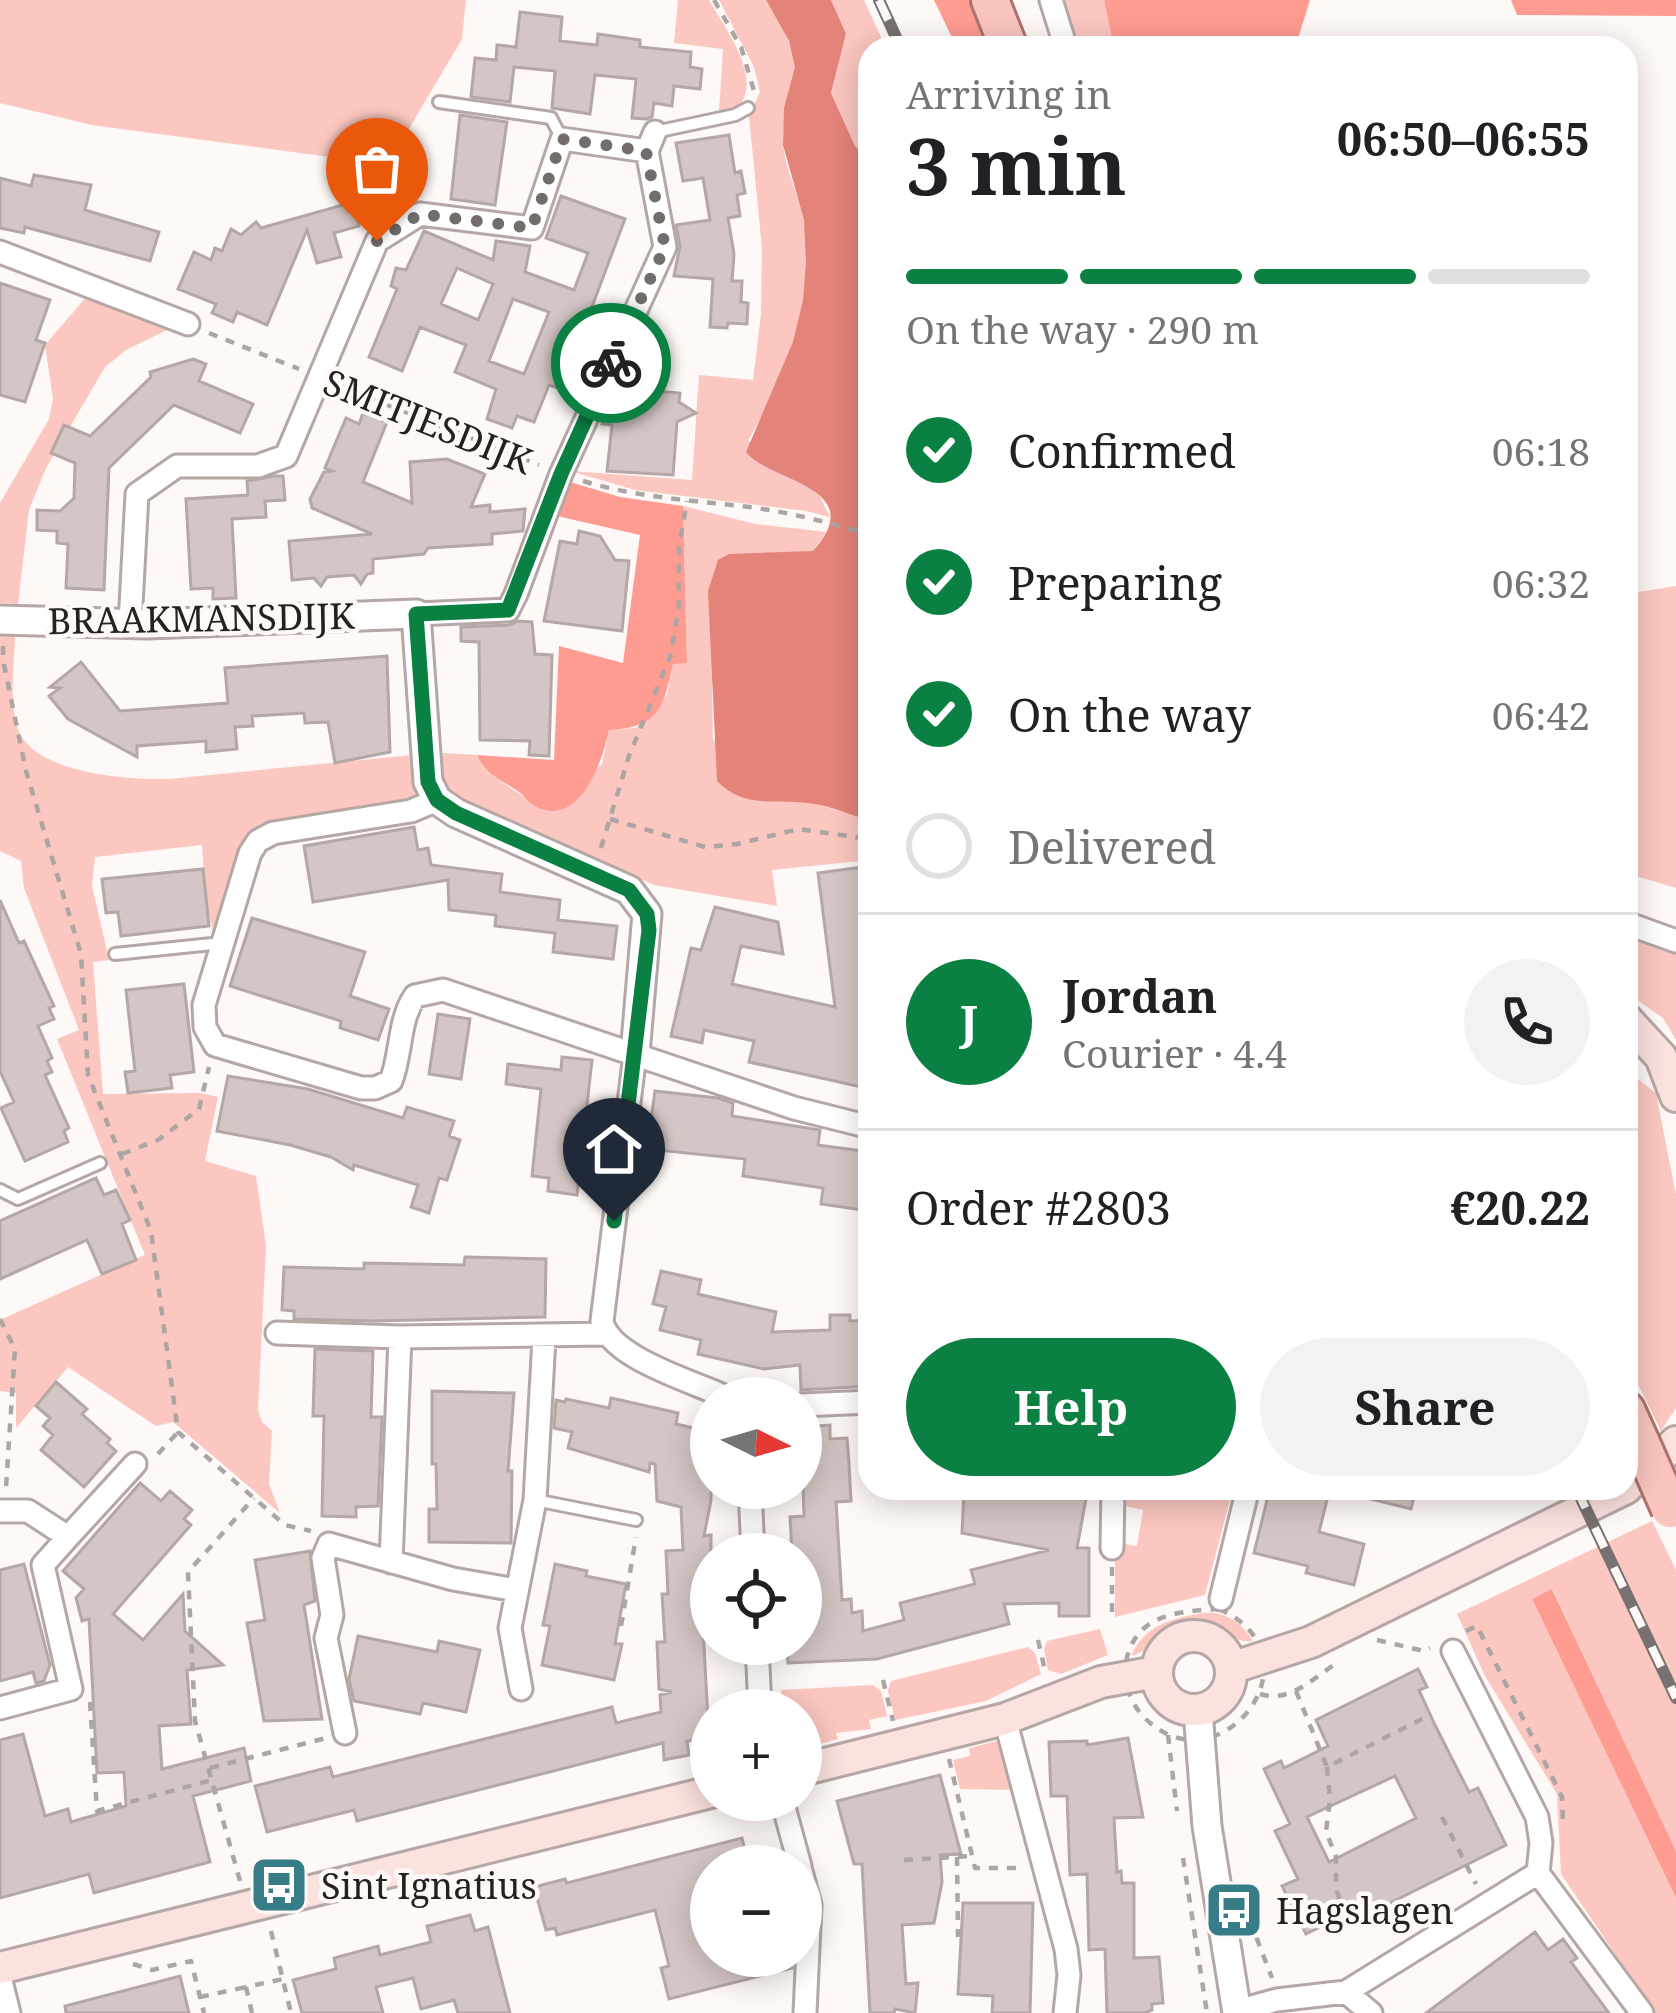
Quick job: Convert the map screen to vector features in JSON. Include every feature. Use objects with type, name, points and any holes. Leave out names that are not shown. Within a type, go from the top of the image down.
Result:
[{"type":"main road","points":[[990,0],[1004,36]]},
{"type":"main road","points":[[1638,1032],[1661,1057],[1676,1096]]},
{"type":"main road","points":[[1638,1479],[1653,1468],[1648,1431]]},
{"type":"main road","points":[[1648,1431],[1673,1514]]},
{"type":"main road","points":[[1231,1668],[1311,1642],[1601,1500]]},
{"type":"main road","points":[[1195,1635],[1218,1644],[1231,1668],[1223,1696],[1198,1711],[1184,1709],[1165,1697],[1156,1672],[1172,1643],[1195,1635]]},
{"type":"main road","points":[[822,1766],[1005,1720],[1124,1676],[1156,1672]]},
{"type":"main road","points":[[0,1968],[690,1797]]},
{"type":"street","points":[[1051,0],[1062,36]]},
{"type":"street","points":[[130,624],[137,494],[177,466],[258,466],[286,457],[377,241],[420,214],[532,228],[562,139],[651,141],[665,247],[561,474],[508,610],[416,614],[428,782],[437,800],[456,813],[629,890],[647,914],[649,930],[602,1321],[605,1334],[626,1352],[690,1381]]},
{"type":"street","points":[[0,252],[188,324]]},
{"type":"street","name":"BRAAKMANSDIJK","points":[[2,620],[130,624],[416,614]]},
{"type":"street","points":[[437,800],[411,811],[273,833],[258,841],[250,853],[204,1005],[205,1027],[214,1045],[361,1088],[375,1088],[391,1081],[406,1009],[415,995],[442,989],[794,1108],[858,1124]]},
{"type":"street","points":[[1638,927],[1676,941]]},
{"type":"street","points":[[277,1333],[544,1338],[605,1334]]},
{"type":"street","points":[[391,1562],[400,1337]]},
{"type":"street","points":[[521,1689],[510,1628],[535,1500],[544,1338]]},
{"type":"street","points":[[822,1404],[858,1403]]},
{"type":"street","points":[[0,1708],[71,1689],[43,1565],[135,1464]]},
{"type":"street","points":[[1112,1548],[1113,1500]]},
{"type":"street","points":[[1220,1604],[1245,1500]]},
{"type":"street","points":[[2,1511],[28,1511],[68,1537]]},
{"type":"street","points":[[345,1733],[326,1638],[332,1615],[323,1558],[328,1544],[516,1591]]},
{"type":"street","points":[[1453,1651],[1537,1816],[1538,1874],[1642,2013]]},
{"type":"street","points":[[1198,1711],[1208,1826],[1237,2012],[1277,2000],[1346,1992],[1538,1874]]},
{"type":"street","points":[[1005,1720],[1066,1949],[1065,2013]]},
{"type":"street","points":[[0,1977],[9,2013]]},
{"type":"street","points":[[806,2013],[807,1977]]},
{"type":"street","points":[[1346,1992],[1371,2013]]},
{"type":"lane","points":[[439,102],[551,118],[562,139]]},
{"type":"lane","points":[[651,141],[748,108]]},
{"type":"lane","points":[[115,954],[222,943]]},
{"type":"lane","points":[[0,1190],[18,1198],[100,1163]]},
{"type":"lane","points":[[535,1500],[636,1520]]},
{"type":"path","points":[[714,0],[751,74],[754,88],[748,108]]},
{"type":"path","name":"SMITJESDIJK","points":[[188,324],[561,474],[632,495],[823,520],[858,531]]},
{"type":"path","points":[[592,874],[629,756],[670,657],[687,502]]},
{"type":"path","points":[[2,620],[2,660],[26,771],[81,954],[88,1076],[151,1231],[178,1432],[285,1525],[321,1533],[328,1544]]},
{"type":"path","points":[[610,819],[705,847],[799,829],[858,837]]},
{"type":"path","points":[[120,1155],[158,1139],[199,1109],[214,1045]]},
{"type":"path","points":[[0,1319],[15,1349],[2,1511]]},
{"type":"path","points":[[135,1464],[148,1465],[178,1432]]},
{"type":"path","points":[[255,1497],[188,1572],[196,1721],[291,2013]]},
{"type":"path","points":[[621,1626],[635,1553],[636,1520]]},
{"type":"path","points":[[1112,1548],[1112,1622]]},
{"type":"path","points":[[1124,1676],[1129,1649],[1146,1627],[1220,1604]]},
{"type":"path","points":[[1363,1646],[1394,1632]]},
{"type":"path","points":[[1038,1640],[1052,1701]]},
{"type":"path","points":[[1377,1640],[1424,1651],[1445,1641],[1453,1651]]},
{"type":"path","points":[[1260,1694],[1278,1697],[1296,1691],[1345,1658]]},
{"type":"path","points":[[883,1680],[900,1746]]},
{"type":"path","points":[[71,1689],[90,1701],[97,1811],[213,1780]]},
{"type":"path","points":[[1296,1691],[1327,1767],[1326,1831],[1336,1857],[1336,1890],[1348,1918]]},
{"type":"path","points":[[1327,1767],[1428,1716]]},
{"type":"path","points":[[210,1768],[345,1733]]},
{"type":"path","points":[[1168,1735],[1169,1744]]},
{"type":"path","points":[[943,1736],[975,1868],[1046,1868]]},
{"type":"path","points":[[1442,1817],[1486,1905]]},
{"type":"path","points":[[904,1860],[973,1856]]},
{"type":"path","points":[[957,1857],[958,1937]]},
{"type":"path","points":[[1249,1918],[1277,2000]]},
{"type":"path","points":[[130,1964],[152,1970],[191,1960],[204,2013]]},
{"type":"path","points":[[200,1997],[283,1979]]},
{"type":"path","points":[[246,1987],[252,2013]]},
{"type":"shaded area","points":[[0,0],[466,0],[462,39],[394,154],[359,161],[92,125],[0,103]]},
{"type":"shaded area","points":[[678,0],[709,0],[732,38],[747,82],[738,107],[719,111],[723,49],[674,43]]},
{"type":"shaded area","points":[[719,0],[766,0],[792,49],[795,76],[783,140],[808,248],[796,335],[748,441],[818,493],[830,517],[635,490],[570,471],[692,480],[699,375],[753,380],[762,248],[749,116],[760,92],[754,67]]},
{"type":"shaded area","points":[[766,0],[831,0],[846,34],[831,93],[858,149],[858,817],[815,804],[750,799],[717,781],[708,591],[718,560],[729,554],[813,551],[828,529],[830,512],[810,488],[746,452],[793,342],[803,300],[804,220],[783,145],[784,108],[795,67],[789,41]]},
{"type":"shaded area","points":[[831,0],[864,0],[880,36],[858,36],[858,149],[831,93],[846,35]]},
{"type":"shaded area","points":[[934,0],[973,0],[987,36],[951,36]]},
{"type":"shaded area","points":[[1062,0],[1104,0],[1112,36],[1072,36]]},
{"type":"shaded area","points":[[1104,0],[1310,0],[1299,36],[1112,36]]},
{"type":"shaded area","points":[[1511,0],[1676,0],[1676,16],[1517,15]]},
{"type":"shaded area","points":[[88,295],[169,329],[126,350],[105,367],[46,468],[29,510],[18,604],[0,603],[0,503],[49,419],[53,399],[45,345]]},
{"type":"shaded area","points":[[567,481],[620,497],[683,506],[687,663],[673,664],[662,704],[649,720],[609,730],[594,774],[576,801],[549,811],[495,777],[477,755],[554,760],[559,646],[623,663],[640,535],[557,516]]},
{"type":"shaded area","points":[[683,506],[755,524],[826,532],[813,551],[799,553],[712,685],[713,740],[816,804],[858,816],[858,861],[772,870],[777,906],[654,885],[464,801],[441,779],[436,760],[443,753],[477,755],[495,777],[533,805],[602,765],[609,730],[636,728],[667,695],[673,663],[687,663]]},
{"type":"shaded area","points":[[1676,586],[1676,888],[1638,877],[1638,592]]},
{"type":"shaded area","points":[[0,636],[15,637],[13,702],[24,740],[58,763],[81,770],[169,779],[412,755],[415,796],[263,826],[251,835],[236,859],[213,931],[202,845],[95,857],[92,886],[109,960],[93,962],[103,1094],[218,1097],[205,1161],[256,1176],[266,1246],[258,1410],[272,1431],[269,1484],[280,1513],[173,1422],[156,1426],[68,1367],[16,1428],[16,1393],[0,1391],[0,1320],[145,1255],[57,1039],[79,1030],[24,888],[21,861],[0,851]]},
{"type":"shaded area","points":[[1638,941],[1676,954],[1676,1040],[1663,1018],[1638,1000]]},
{"type":"shaded area","points":[[1638,1079],[1656,1093],[1676,1195],[1676,1408],[1661,1431],[1638,1384]]},
{"type":"shaded area","points":[[1123,1500],[1230,1500],[1205,1595],[1115,1617],[1115,1553],[1118,1543],[1137,1546],[1143,1510],[1125,1506]]},
{"type":"shaded area","points":[[1652,1521],[1676,1570],[1676,1851],[1553,1590],[1532,1599],[1676,1898],[1676,2013],[1655,2013],[1561,1874],[1557,1794],[1485,1676],[1457,1614]]},
{"type":"shaded area","points":[[1552,1589],[1676,1851],[1676,1898],[1532,1599]]},
{"type":"shaded area","points":[[1202,1613],[1232,1619],[1253,1641],[1190,1623],[1131,1656],[1160,1625]]},
{"type":"shaded area","points":[[1100,1629],[1108,1655],[1061,1674],[1048,1670],[1047,1641]]},
{"type":"shaded area","points":[[1028,1647],[1035,1653],[1041,1674],[986,1701],[895,1720],[888,1691],[891,1681]]},
{"type":"shaded area","points":[[873,1685],[881,1691],[887,1716],[869,1720],[871,1729],[836,1733],[838,1739],[822,1743],[822,1689],[799,1689]]},
{"type":"shaded area","points":[[1004,1739],[1017,1790],[960,1789],[953,1760],[970,1756],[969,1748]]},
{"type":"building","points":[[520,12],[562,17],[560,41],[597,45],[598,34],[640,40],[640,47],[691,52],[690,67],[702,69],[700,89],[674,86],[672,106],[654,103],[652,117],[632,118],[636,79],[595,75],[590,114],[552,108],[555,71],[514,67],[510,102],[471,97],[475,58],[496,60],[497,45],[516,47]]},
{"type":"building","points":[[460,115],[507,122],[495,205],[451,199]]},
{"type":"building","points":[[729,135],[735,173],[741,171],[745,193],[737,195],[740,216],[728,218],[734,254],[732,281],[742,281],[741,302],[748,303],[747,324],[728,323],[727,328],[710,327],[713,279],[674,276],[680,246],[676,225],[710,220],[703,178],[683,181],[676,143]]},
{"type":"building","points":[[34,175],[91,185],[85,210],[159,232],[150,261],[25,227],[24,233],[0,228],[0,178],[31,186]]},
{"type":"building","points":[[561,196],[625,219],[561,389],[549,385],[534,422],[517,416],[512,428],[487,419],[496,389],[455,372],[466,345],[420,327],[402,371],[369,357],[397,289],[391,286],[396,268],[406,270],[424,231],[493,260],[496,241],[530,246],[525,272],[574,290],[588,253],[546,238]],"holes":[[[457,268],[493,284],[478,320],[441,304]],[[513,299],[549,312],[524,374],[489,361]]]},
{"type":"building","points":[[353,202],[359,226],[334,233],[341,257],[317,263],[307,230],[267,325],[237,312],[233,322],[212,313],[216,304],[178,289],[194,252],[211,260],[215,248],[222,251],[231,229],[241,235],[256,222],[261,228]]},
{"type":"building","points":[[0,283],[50,300],[36,340],[45,343],[25,402],[0,395]]},
{"type":"building","points":[[193,359],[206,364],[199,381],[253,404],[240,433],[174,405],[109,468],[104,590],[66,588],[68,544],[57,543],[57,531],[37,530],[37,510],[60,511],[74,498],[75,463],[51,453],[64,425],[90,436],[151,377],[150,372]]},
{"type":"building","points":[[618,391],[680,393],[679,402],[696,413],[677,422],[673,475],[607,471],[612,425],[602,424],[603,419],[611,401],[617,402]]},
{"type":"building","points":[[363,413],[387,422],[363,482],[412,503],[410,462],[447,459],[485,474],[471,507],[490,505],[490,512],[525,509],[523,531],[492,534],[492,544],[428,548],[424,554],[373,559],[373,573],[361,584],[354,575],[327,577],[321,586],[314,578],[292,580],[289,541],[372,534],[312,508],[310,499],[324,472],[332,471],[325,468],[346,418],[359,424]]},
{"type":"building","points":[[283,476],[285,500],[265,501],[266,517],[232,519],[236,598],[213,599],[213,588],[191,589],[186,499],[248,495],[247,481]]},
{"type":"building","points":[[579,531],[600,536],[615,560],[629,561],[622,631],[544,621],[560,541],[577,544]]},
{"type":"building","points":[[532,622],[535,654],[552,655],[549,756],[529,755],[530,741],[480,740],[479,642],[461,641],[461,627]]},
{"type":"building","points":[[387,656],[390,752],[335,763],[328,722],[305,723],[304,713],[252,716],[253,726],[235,727],[237,749],[206,752],[206,741],[137,746],[137,757],[68,719],[49,696],[60,688],[50,687],[81,662],[120,711],[228,703],[225,668]]},
{"type":"building","points":[[414,827],[418,850],[428,848],[431,865],[502,874],[500,892],[560,900],[558,920],[617,926],[613,959],[553,952],[555,933],[495,926],[496,915],[449,910],[448,880],[313,902],[304,846]]},
{"type":"building","points":[[858,868],[858,1086],[749,1062],[754,1041],[704,1030],[702,1043],[671,1036],[691,948],[701,950],[715,907],[778,922],[783,954],[741,946],[732,984],[835,1007],[818,873]]},
{"type":"building","points":[[203,869],[209,926],[121,936],[118,912],[106,913],[102,879]]},
{"type":"building","points":[[0,900],[54,1006],[49,1008],[54,1019],[38,1026],[52,1058],[47,1061],[52,1072],[45,1075],[69,1128],[64,1131],[68,1142],[25,1161],[1,1108],[14,1102],[0,1071]]},
{"type":"building","points":[[252,918],[365,952],[350,996],[389,1009],[378,1040],[340,1028],[341,1021],[230,986]]},
{"type":"building","points":[[184,984],[194,1072],[170,1075],[172,1088],[128,1093],[125,1072],[135,1071],[126,990]]},
{"type":"building","points":[[438,1014],[470,1019],[461,1079],[429,1074]]},
{"type":"building","points":[[562,1057],[592,1060],[577,1195],[548,1191],[549,1178],[532,1176],[541,1089],[506,1084],[508,1064],[561,1070]]},
{"type":"building","points":[[228,1076],[308,1089],[403,1118],[407,1107],[454,1121],[449,1136],[460,1140],[447,1180],[439,1178],[429,1213],[411,1207],[418,1185],[354,1165],[353,1170],[331,1157],[290,1145],[217,1131]]},
{"type":"building","points":[[655,1091],[718,1098],[733,1103],[732,1116],[820,1130],[818,1145],[858,1150],[858,1209],[821,1204],[823,1188],[743,1176],[745,1159],[647,1149]]},
{"type":"building","points":[[96,1178],[104,1195],[116,1190],[130,1220],[122,1224],[136,1260],[102,1274],[87,1240],[0,1279],[0,1221]]},
{"type":"building","points":[[465,1257],[546,1259],[545,1317],[294,1319],[294,1311],[282,1310],[284,1267],[464,1265]]},
{"type":"building","points":[[661,1271],[701,1280],[698,1294],[776,1312],[772,1332],[830,1330],[830,1315],[850,1315],[850,1321],[858,1321],[858,1387],[822,1389],[822,1377],[800,1377],[800,1365],[764,1369],[698,1354],[701,1340],[660,1330],[666,1307],[653,1304]]},
{"type":"building","points":[[315,1349],[373,1351],[371,1417],[382,1417],[378,1506],[356,1507],[356,1517],[322,1516],[324,1416],[313,1416]]},
{"type":"building","points":[[56,1382],[87,1409],[82,1414],[110,1439],[107,1443],[116,1451],[84,1487],[41,1450],[53,1435],[43,1426],[50,1418],[36,1406]]},
{"type":"building","points":[[432,1391],[514,1393],[508,1471],[512,1471],[511,1543],[429,1542],[429,1509],[437,1509]]},
{"type":"building","points":[[611,1398],[678,1413],[676,1424],[690,1427],[690,1509],[709,1509],[705,1533],[690,1533],[690,1665],[705,1665],[706,1689],[690,1689],[689,1755],[664,1760],[663,1743],[357,1821],[354,1810],[267,1832],[255,1786],[330,1767],[333,1777],[612,1707],[616,1723],[661,1712],[660,1695],[672,1692],[659,1689],[657,1642],[665,1642],[666,1551],[683,1550],[681,1507],[657,1501],[655,1464],[650,1463],[649,1472],[568,1448],[572,1432],[554,1428],[556,1400],[609,1408]]},
{"type":"building","points":[[830,1425],[830,1439],[847,1438],[849,1463],[851,1501],[836,1502],[842,1600],[851,1599],[852,1613],[862,1611],[863,1631],[904,1620],[900,1603],[975,1584],[971,1570],[1049,1550],[962,1533],[964,1500],[1086,1500],[1077,1548],[1089,1548],[1089,1616],[1059,1616],[1059,1603],[1004,1604],[1009,1624],[877,1659],[822,1661],[822,1533],[791,1533],[790,1517],[804,1516],[804,1509],[822,1509],[822,1426]]},
{"type":"building","points":[[140,1483],[161,1501],[170,1491],[192,1510],[184,1519],[191,1525],[113,1614],[143,1640],[183,1594],[185,1631],[223,1665],[187,1670],[191,1724],[159,1726],[162,1769],[244,1748],[251,1781],[193,1796],[210,1862],[94,1893],[89,1874],[0,1898],[0,1740],[23,1734],[45,1816],[68,1809],[71,1822],[126,1806],[124,1772],[97,1773],[89,1619],[82,1621],[76,1598],[84,1589],[63,1571]]},
{"type":"building","points":[[1267,1500],[1327,1500],[1319,1532],[1364,1544],[1354,1585],[1306,1573],[1308,1566],[1254,1553]]},
{"type":"building","points":[[1375,1500],[1413,1500],[1411,1509]]},
{"type":"building","points":[[310,1551],[315,1601],[304,1605],[322,1719],[264,1721],[247,1623],[265,1620],[255,1560]]},
{"type":"building","points":[[24,1564],[50,1665],[44,1681],[36,1683],[33,1672],[0,1681],[0,1570]]},
{"type":"building","points":[[555,1564],[626,1584],[614,1680],[542,1665],[550,1626],[543,1625]]},
{"type":"building","points":[[358,1636],[437,1652],[439,1641],[480,1650],[466,1712],[423,1703],[420,1714],[354,1701],[349,1679]]},
{"type":"building","points":[[1418,1669],[1427,1687],[1419,1690],[1435,1725],[1469,1792],[1478,1788],[1506,1845],[1364,1916],[1360,1907],[1306,1934],[1282,1886],[1298,1879],[1275,1831],[1290,1824],[1264,1769],[1281,1761],[1284,1768],[1328,1746],[1316,1720]],"holes":[[[1395,1776],[1416,1818],[1329,1862],[1307,1817]]]},
{"type":"building","points":[[1128,1738],[1143,1817],[1114,1818],[1117,1872],[1121,1871],[1122,1883],[1134,1883],[1134,1958],[1159,1957],[1163,2003],[1152,2004],[1152,2010],[1145,2013],[1107,2013],[1105,1949],[1089,1950],[1087,1874],[1070,1875],[1067,1796],[1051,1796],[1049,1742],[1087,1741],[1087,1745]]},
{"type":"building","points":[[940,1775],[961,1854],[940,1855],[942,1882],[934,1923],[902,1925],[906,1984],[918,1983],[915,2013],[895,2009],[894,2013],[870,2013],[862,1864],[854,1864],[837,1801]]},
{"type":"building","points":[[742,1838],[744,1845],[715,1845]]},
{"type":"building","points":[[690,1851],[690,1977],[756,1977],[669,1999],[661,1968],[669,1966],[655,1910],[557,1935],[555,1928],[546,1930],[534,1887],[565,1879],[567,1883]]},
{"type":"building","points":[[963,1903],[1033,1903],[1030,2013],[992,2013],[993,1996],[958,1994]]},
{"type":"building","points":[[470,1915],[475,1931],[488,1927],[510,2013],[458,2013],[454,2000],[421,2009],[413,1978],[376,1987],[383,2013],[302,2013],[293,1980],[336,1969],[334,1958],[378,1946],[380,1955],[431,1942],[427,1926]]},
{"type":"building","points":[[1535,1932],[1548,1950],[1563,1939],[1577,1958],[1571,1962],[1609,2013],[1426,2013]]},
{"type":"building","points":[[180,1976],[189,2013],[66,2013],[65,2006]]},
{"type":"railway","points":[[879,0],[896,36]]},
{"type":"railway","points":[[1582,1500],[1676,1698]]},
{"type":"way so far","points":[[377,241],[420,214],[532,228],[562,139],[646,151],[665,247],[611,363]]},
{"type":"place","name":"Sint Ignatius","points":[[279,1885]]},
{"type":"place","name":"Hagslagen","points":[[1234,1910]]},
{"type":"route","points":[[611,363],[508,610],[416,614],[428,782],[437,800],[456,813],[629,890],[647,914],[649,930],[614,1221]]}]
